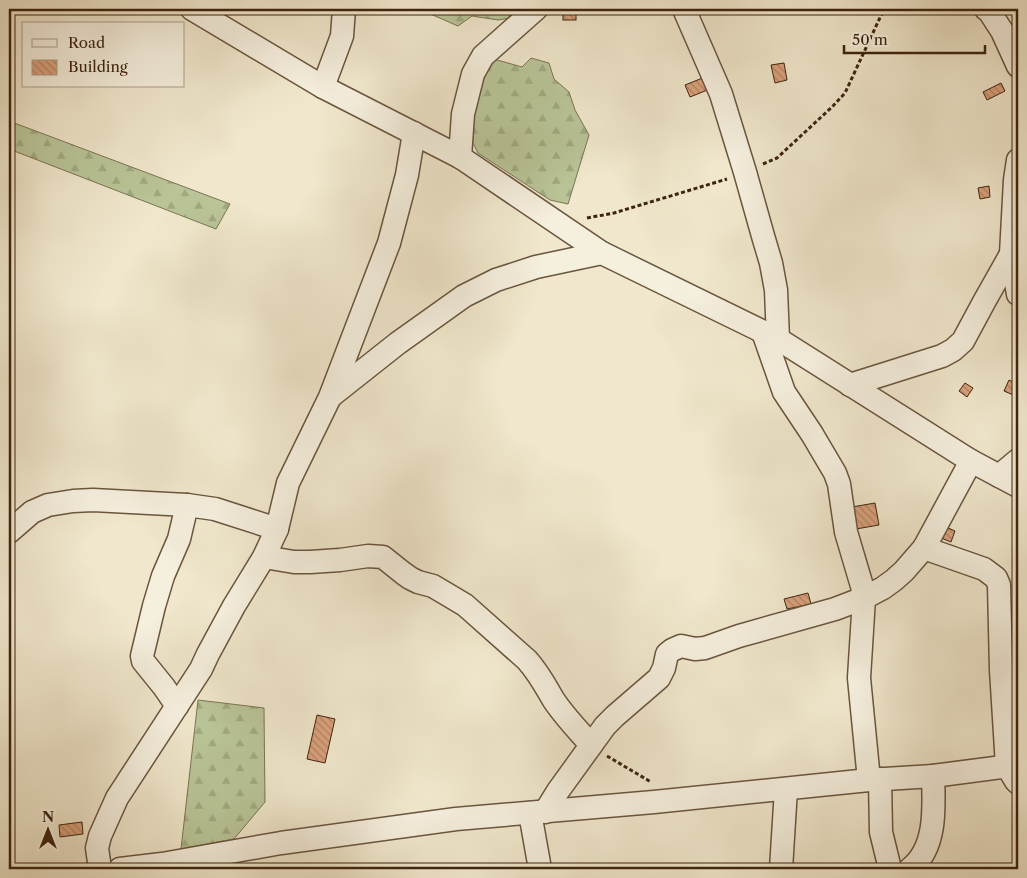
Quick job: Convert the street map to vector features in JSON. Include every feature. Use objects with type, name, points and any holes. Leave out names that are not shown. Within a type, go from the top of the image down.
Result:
[{"type":"street","points":[[192,9],[323,86],[460,158],[602,253],[770,336],[971,461],[1014,467]]},
{"type":"street","points":[[323,86],[342,36],[344,9]]},
{"type":"street","points":[[460,158],[463,114],[473,74],[483,56],[536,9]]},
{"type":"street","points":[[684,9],[721,94],[764,236],[776,290],[770,336],[784,392],[812,434],[835,473],[839,484],[846,532],[864,598],[859,678],[881,832],[890,869]]},
{"type":"street","points":[[986,9],[1002,31],[1018,66]]},
{"type":"street","points":[[100,869],[97,848],[100,836],[117,798],[201,669],[234,606],[264,557],[276,528],[288,483],[330,397],[389,243],[407,175],[414,133]]},
{"type":"street","points":[[1018,160],[1015,180],[1011,254],[1018,294]]},
{"type":"street","points":[[330,397],[398,343],[464,296],[496,280],[536,267],[602,253]]},
{"type":"street","points":[[850,385],[942,356],[953,350],[963,341],[1011,254]]},
{"type":"street","points":[[540,869],[538,813],[558,791],[615,716],[659,678],[664,668],[667,654],[675,647],[705,648],[739,636],[834,609],[864,598],[894,580],[904,572],[924,548],[971,461]]},
{"type":"street","points":[[9,532],[32,512],[48,505],[60,502],[94,500],[188,505],[215,509],[276,528]]},
{"type":"street","points":[[177,706],[143,661],[142,656],[163,576],[179,539],[188,505]]},
{"type":"street","points":[[120,869],[159,866],[281,843],[436,821],[538,813],[875,780],[1015,771],[1001,670],[999,585],[996,578],[984,569],[924,548]]},
{"type":"street","points":[[264,557],[294,562],[310,562],[377,556],[386,559],[410,578],[433,586],[465,605],[527,660],[562,711],[591,746]]},
{"type":"street","points":[[910,869],[918,861],[928,842],[932,827],[934,806],[933,776]]},
{"type":"street","points":[[781,869],[786,789]]},
{"type":"path","points":[[591,746],[658,785]]},
{"type":"green space","points":[[419,9],[527,9],[522,16],[498,20],[472,16],[458,26]]},
{"type":"green space","points":[[483,56],[522,67],[531,58],[549,63],[554,79],[569,92],[575,110],[589,135],[568,204],[550,200],[478,153],[471,139],[468,106]]},
{"type":"green space","points":[[9,121],[230,204],[216,229],[9,149]]},
{"type":"green space","points":[[198,700],[264,708],[265,802],[234,839],[181,849]]},
{"type":"building","points":[[563,9],[576,9],[576,20],[563,20]]},
{"type":"building","points":[[1015,9],[1018,9],[1018,19],[1012,17]]},
{"type":"building","points":[[784,63],[787,80],[775,83],[771,65]]},
{"type":"building","points":[[705,77],[710,89],[690,97],[685,85]]},
{"type":"building","points":[[1001,83],[1005,91],[987,100],[983,92]]},
{"type":"building","points":[[989,186],[990,197],[980,199],[978,188]]},
{"type":"building","points":[[1009,380],[1018,385],[1018,397],[1004,391]]},
{"type":"building","points":[[965,383],[973,388],[967,397],[959,391]]},
{"type":"building","points":[[875,503],[879,525],[856,529],[852,507]]},
{"type":"building","points":[[946,527],[955,531],[951,542],[941,538]]},
{"type":"building","points":[[808,593],[811,604],[787,609],[784,599]]},
{"type":"building","points":[[317,715],[335,719],[325,763],[307,759]]},
{"type":"building","points":[[82,822],[83,834],[60,837],[59,825]]}]
